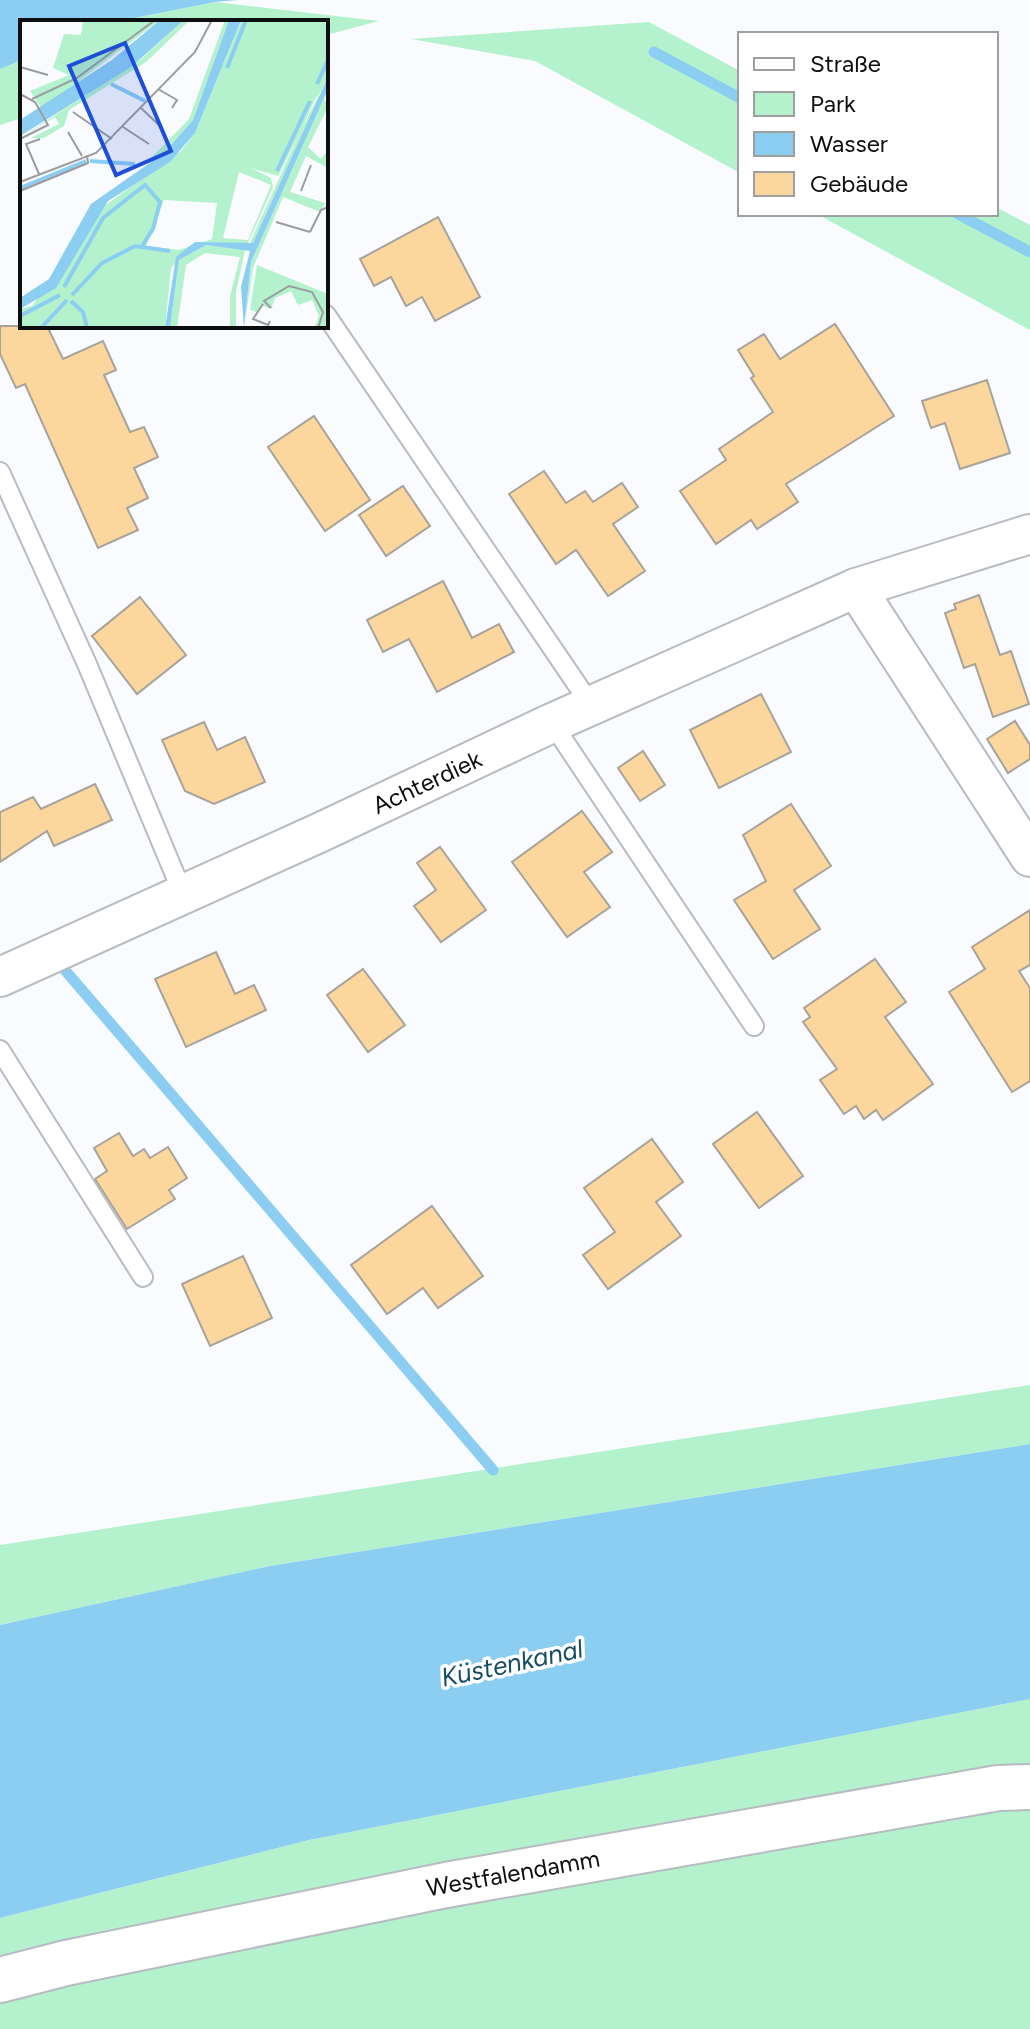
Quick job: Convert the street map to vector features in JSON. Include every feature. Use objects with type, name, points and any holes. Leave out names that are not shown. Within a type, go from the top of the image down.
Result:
[{"type":"street","name":"Achterdiek","points":[[0,977],[321,832],[591,705],[856,588],[1030,534]]},
{"type":"street","points":[[856,588],[1030,857]]},
{"type":"street","name":"Westfalendamm","points":[[0,1980],[66,1963],[446,1885],[998,1788],[1030,1787]]},
{"type":"lane","points":[[328,318],[591,705]]},
{"type":"lane","points":[[0,472],[87,664],[183,894]]},
{"type":"lane","points":[[552,723],[754,1026]]},
{"type":"lane","points":[[0,1050],[143,1277]]},
{"type":"green space","points":[[215,2],[379,21],[328,34],[328,20],[124,20]]},
{"type":"green space","points":[[649,22],[738,70],[738,172],[535,61],[411,39]]},
{"type":"green space","points":[[20,61],[20,119],[0,125],[0,69]]},
{"type":"green space","points":[[998,208],[1030,225],[1030,330],[821,216],[998,216]]},
{"type":"green space","points":[[1030,1385],[1030,1444],[270,1566],[0,1625],[0,1545]]},
{"type":"green space","points":[[1030,1699],[1030,2029],[0,2029],[0,1918],[309,1840]]},
{"type":"water","points":[[0,0],[237,0],[124,20],[20,20],[20,61],[0,69]]},
{"type":"water","name":"Küstenkanal","points":[[1030,1444],[1030,1699],[309,1840],[0,1918],[0,1625],[270,1566]]},
{"type":"building","points":[[438,217],[480,297],[435,321],[422,297],[406,306],[391,277],[374,286],[360,259]]},
{"type":"building","points":[[835,324],[894,416],[786,484],[798,502],[757,529],[751,520],[716,544],[680,491],[726,460],[719,449],[773,412],[751,378],[754,376],[738,350],[764,334],[780,359]]},
{"type":"building","points":[[0,326],[48,328],[63,359],[103,341],[116,370],[104,375],[130,432],[144,427],[158,457],[134,468],[148,498],[127,508],[138,530],[98,548],[25,384],[16,388],[0,354]]},
{"type":"building","points":[[987,380],[1010,453],[960,469],[945,423],[931,428],[922,401]]},
{"type":"building","points":[[314,416],[370,500],[325,531],[268,447]]},
{"type":"building","points":[[544,471],[566,503],[585,491],[593,502],[622,483],[638,507],[613,524],[645,571],[608,596],[576,550],[556,564],[509,494]]},
{"type":"building","points":[[403,486],[430,526],[386,556],[359,515]]},
{"type":"building","points":[[443,581],[472,638],[499,624],[514,652],[437,692],[409,639],[383,652],[367,620]]},
{"type":"building","points":[[979,595],[1000,655],[1011,651],[1029,704],[993,717],[975,664],[964,668],[945,613],[956,609],[954,604]]},
{"type":"building","points":[[140,597],[186,655],[137,694],[92,636]]},
{"type":"building","points":[[761,694],[791,752],[719,788],[690,730]]},
{"type":"building","points":[[1015,721],[1030,745],[1030,759],[1008,773],[987,739]]},
{"type":"building","points":[[204,722],[217,750],[245,737],[265,782],[214,804],[185,791],[162,740]]},
{"type":"building","points":[[643,751],[665,785],[640,801],[618,768]]},
{"type":"building","points":[[95,784],[112,820],[54,846],[47,831],[0,862],[0,812],[33,797],[41,809]]},
{"type":"building","points":[[791,804],[831,866],[794,890],[820,929],[773,959],[734,900],[766,881],[743,835]]},
{"type":"building","points":[[582,811],[612,852],[584,872],[610,907],[567,937],[512,862]]},
{"type":"building","points":[[440,847],[486,910],[441,942],[414,906],[436,890],[417,863]]},
{"type":"building","points":[[1030,910],[1030,965],[1019,971],[1030,988],[1030,1081],[1012,1092],[949,992],[985,969],[972,947]]},
{"type":"building","points":[[216,952],[235,994],[254,985],[266,1010],[186,1047],[155,979]]},
{"type":"building","points":[[875,959],[906,1002],[885,1017],[933,1084],[883,1120],[876,1110],[864,1119],[856,1106],[844,1114],[820,1080],[837,1069],[803,1022],[810,1017],[804,1008]]},
{"type":"building","points":[[363,969],[405,1025],[368,1052],[327,995]]},
{"type":"building","points":[[757,1112],[803,1176],[759,1208],[713,1144]]},
{"type":"building","points":[[119,1133],[133,1156],[144,1149],[150,1158],[168,1147],[187,1178],[169,1190],[175,1199],[127,1229],[95,1179],[107,1171],[94,1148]]},
{"type":"building","points":[[652,1139],[683,1182],[656,1202],[681,1236],[608,1289],[583,1255],[615,1232],[584,1188]]},
{"type":"building","points":[[432,1206],[483,1276],[438,1308],[423,1288],[387,1314],[351,1265]]},
{"type":"building","points":[[243,1256],[272,1318],[210,1346],[182,1284]]},
{"type":"waterway","points":[[654,52],[738,97]]},
{"type":"waterway","points":[[962,216],[1030,252]]},
{"type":"waterway","points":[[58,962],[493,1470]]}]
